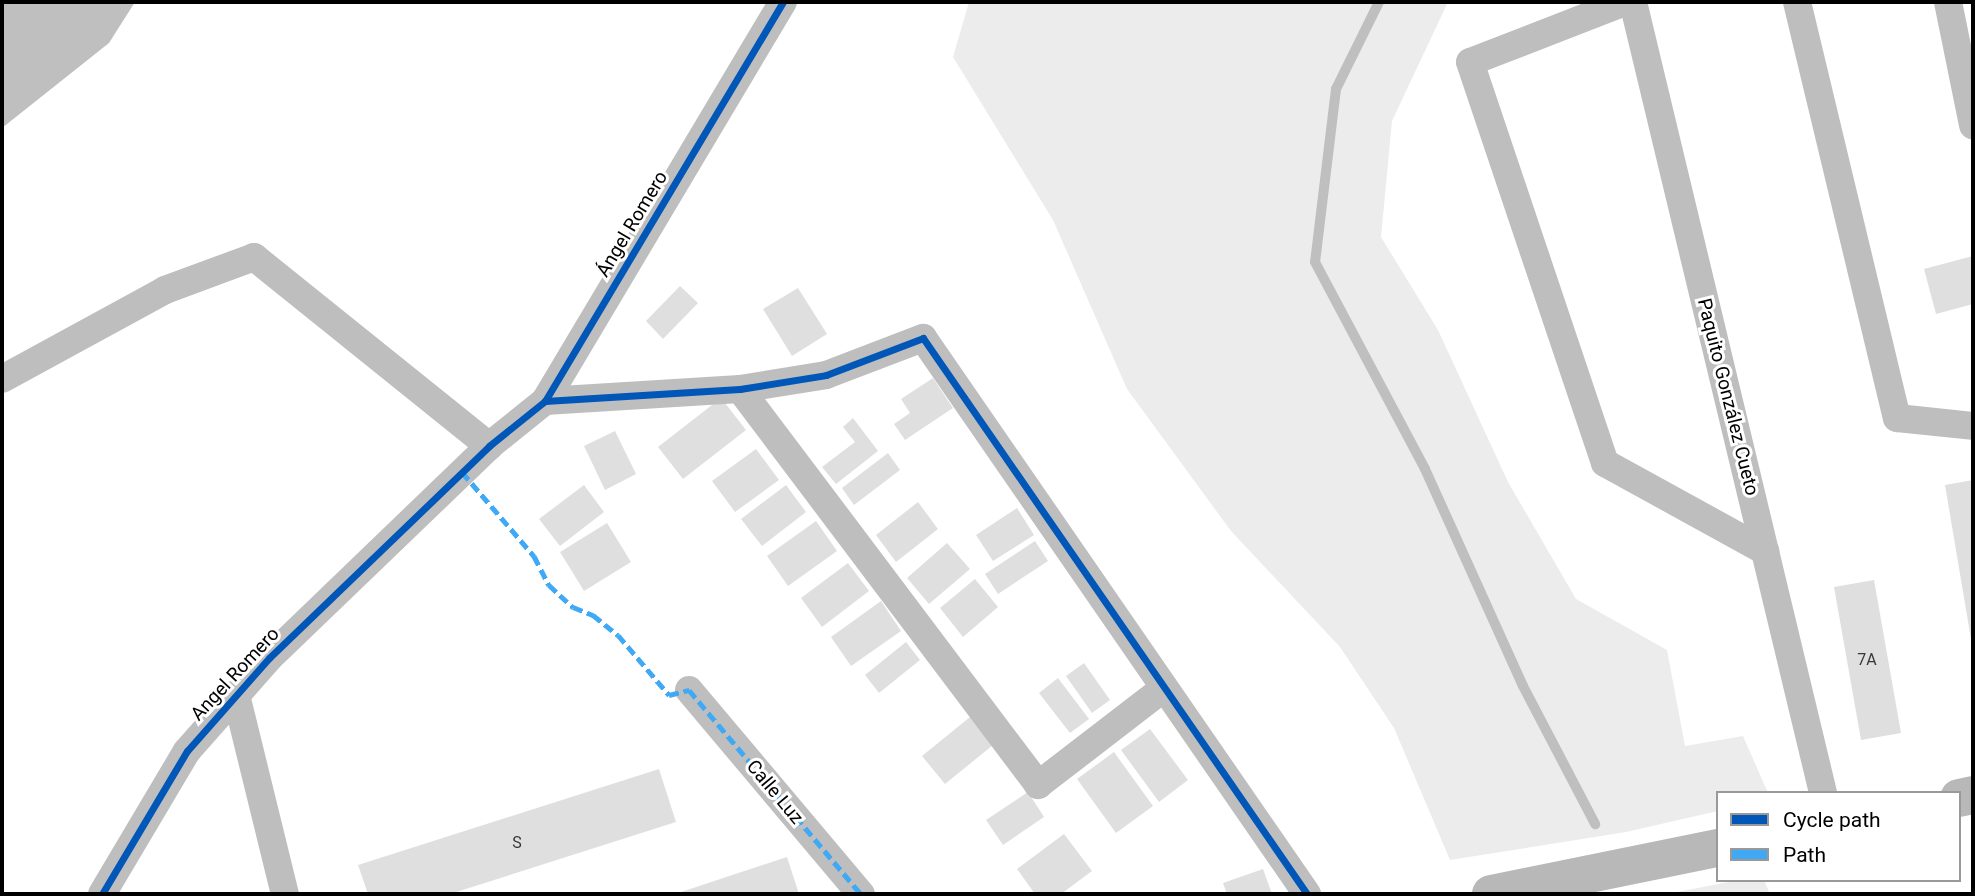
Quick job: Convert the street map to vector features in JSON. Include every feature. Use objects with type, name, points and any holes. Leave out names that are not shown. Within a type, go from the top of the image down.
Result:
[{"type":"street","name":"Ángel Romero","points":[[489,446],[545,401],[783,2]]},
{"type":"street","points":[[1625,2],[1470,62],[1605,463],[1766,551]]},
{"type":"street","name":"Paquito González Cueto","points":[[1633,2],[1823,791]]},
{"type":"street","points":[[1797,2],[1897,418],[1973,426]]},
{"type":"street","points":[[1948,2],[1973,125]]},
{"type":"street","points":[[2,379],[165,290],[254,257],[489,446]]},
{"type":"street","points":[[545,401],[740,389],[826,375],[923,338],[1307,894]]},
{"type":"street","points":[[740,389],[1038,785],[1164,688]]},
{"type":"street","name":"Angel Romero","points":[[102,894],[187,751],[269,658],[489,446]]},
{"type":"street","name":"Calle Luz","points":[[690,690],[861,894]]},
{"type":"street","points":[[236,695],[285,894]]},
{"type":"street","points":[[1491,894],[1716,848]]},
{"type":"shaded area","points":[[2,2],[135,2],[109,43],[2,128]]},
{"type":"shaded area","points":[[969,2],[1448,2],[1392,121],[1381,237],[1438,330],[1508,482],[1576,599],[1667,650],[1685,746],[1743,736],[1767,791],[1716,791],[1716,811],[1626,832],[1450,860],[1394,728],[1340,647],[1231,531],[1127,389],[1053,220],[953,57]]},
{"type":"shaded area","points":[[1729,882],[1765,882],[1770,894],[1667,894]]},
{"type":"building","points":[[1973,256],[1973,304],[1936,314],[1924,269]]},
{"type":"building","points":[[680,286],[698,303],[663,339],[646,321]]},
{"type":"building","points":[[798,288],[827,334],[792,356],[763,309]]},
{"type":"building","points":[[933,378],[953,408],[905,440],[894,424],[910,413],[901,399]]},
{"type":"building","points":[[721,398],[746,430],[683,479],[658,447]]},
{"type":"building","points":[[853,418],[878,451],[836,484],[822,467],[855,442],[843,427]]},
{"type":"building","points":[[615,431],[636,474],[605,490],[584,446]]},
{"type":"building","points":[[756,449],[779,480],[735,512],[712,481]]},
{"type":"building","points":[[888,453],[900,470],[854,505],[842,488]]},
{"type":"building","points":[[1973,480],[1973,644],[1972,645],[1945,485]]},
{"type":"building","points":[[584,485],[604,512],[560,546],[539,519]]},
{"type":"building","points":[[786,485],[806,512],[762,546],[741,519]]},
{"type":"building","points":[[918,502],[938,529],[896,562],[876,535]]},
{"type":"building","points":[[1017,508],[1034,535],[993,561],[976,535]]},
{"type":"building","points":[[816,521],[837,551],[788,586],[767,556]]},
{"type":"building","points":[[607,523],[631,562],[584,591],[560,552]]},
{"type":"building","points":[[1035,541],[1048,561],[998,594],[985,574]]},
{"type":"building","points":[[947,543],[970,569],[929,604],[907,578]]},
{"type":"building","points":[[848,563],[869,591],[822,627],[801,598]]},
{"type":"building","points":[[975,579],[998,607],[963,637],[940,608]]},
{"type":"building","points":[[1874,580],[1901,733],[1861,740],[1834,587]]},
{"type":"building","points":[[881,601],[901,631],[851,666],[831,637]]},
{"type":"building","points":[[906,642],[920,660],[879,693],[865,675]]},
{"type":"building","points":[[1084,663],[1110,700],[1092,713],[1066,676]]},
{"type":"building","points":[[1058,678],[1089,719],[1070,733],[1039,693]]},
{"type":"building","points":[[970,717],[993,745],[945,784],[922,756]]},
{"type":"building","points":[[1150,729],[1188,780],[1159,802],[1121,750]]},
{"type":"building","points":[[1114,752],[1153,806],[1116,833],[1077,779]]},
{"type":"building","points":[[659,769],[676,822],[450,894],[368,894],[358,865]]},
{"type":"building","points":[[1028,792],[1044,817],[1003,845],[986,820]]},
{"type":"building","points":[[1064,834],[1092,871],[1061,894],[1035,894],[1017,869]]},
{"type":"building","points":[[787,857],[799,894],[675,894]]},
{"type":"building","points":[[1263,869],[1272,894],[1227,894],[1223,883]]},
{"type":"waterway","points":[[1379,2],[1336,89],[1315,262],[1425,469],[1523,686],[1595,824]]},
{"type":"marked path","points":[[462,472],[534,556],[549,585],[573,607],[593,615],[618,635],[669,695],[689,690],[861,894]]},
{"type":"cycle path","points":[[102,894],[187,751],[269,658],[489,446],[545,401],[783,2]]},
{"type":"cycle path","points":[[545,401],[740,389],[826,375],[923,338],[1307,894]]}]
